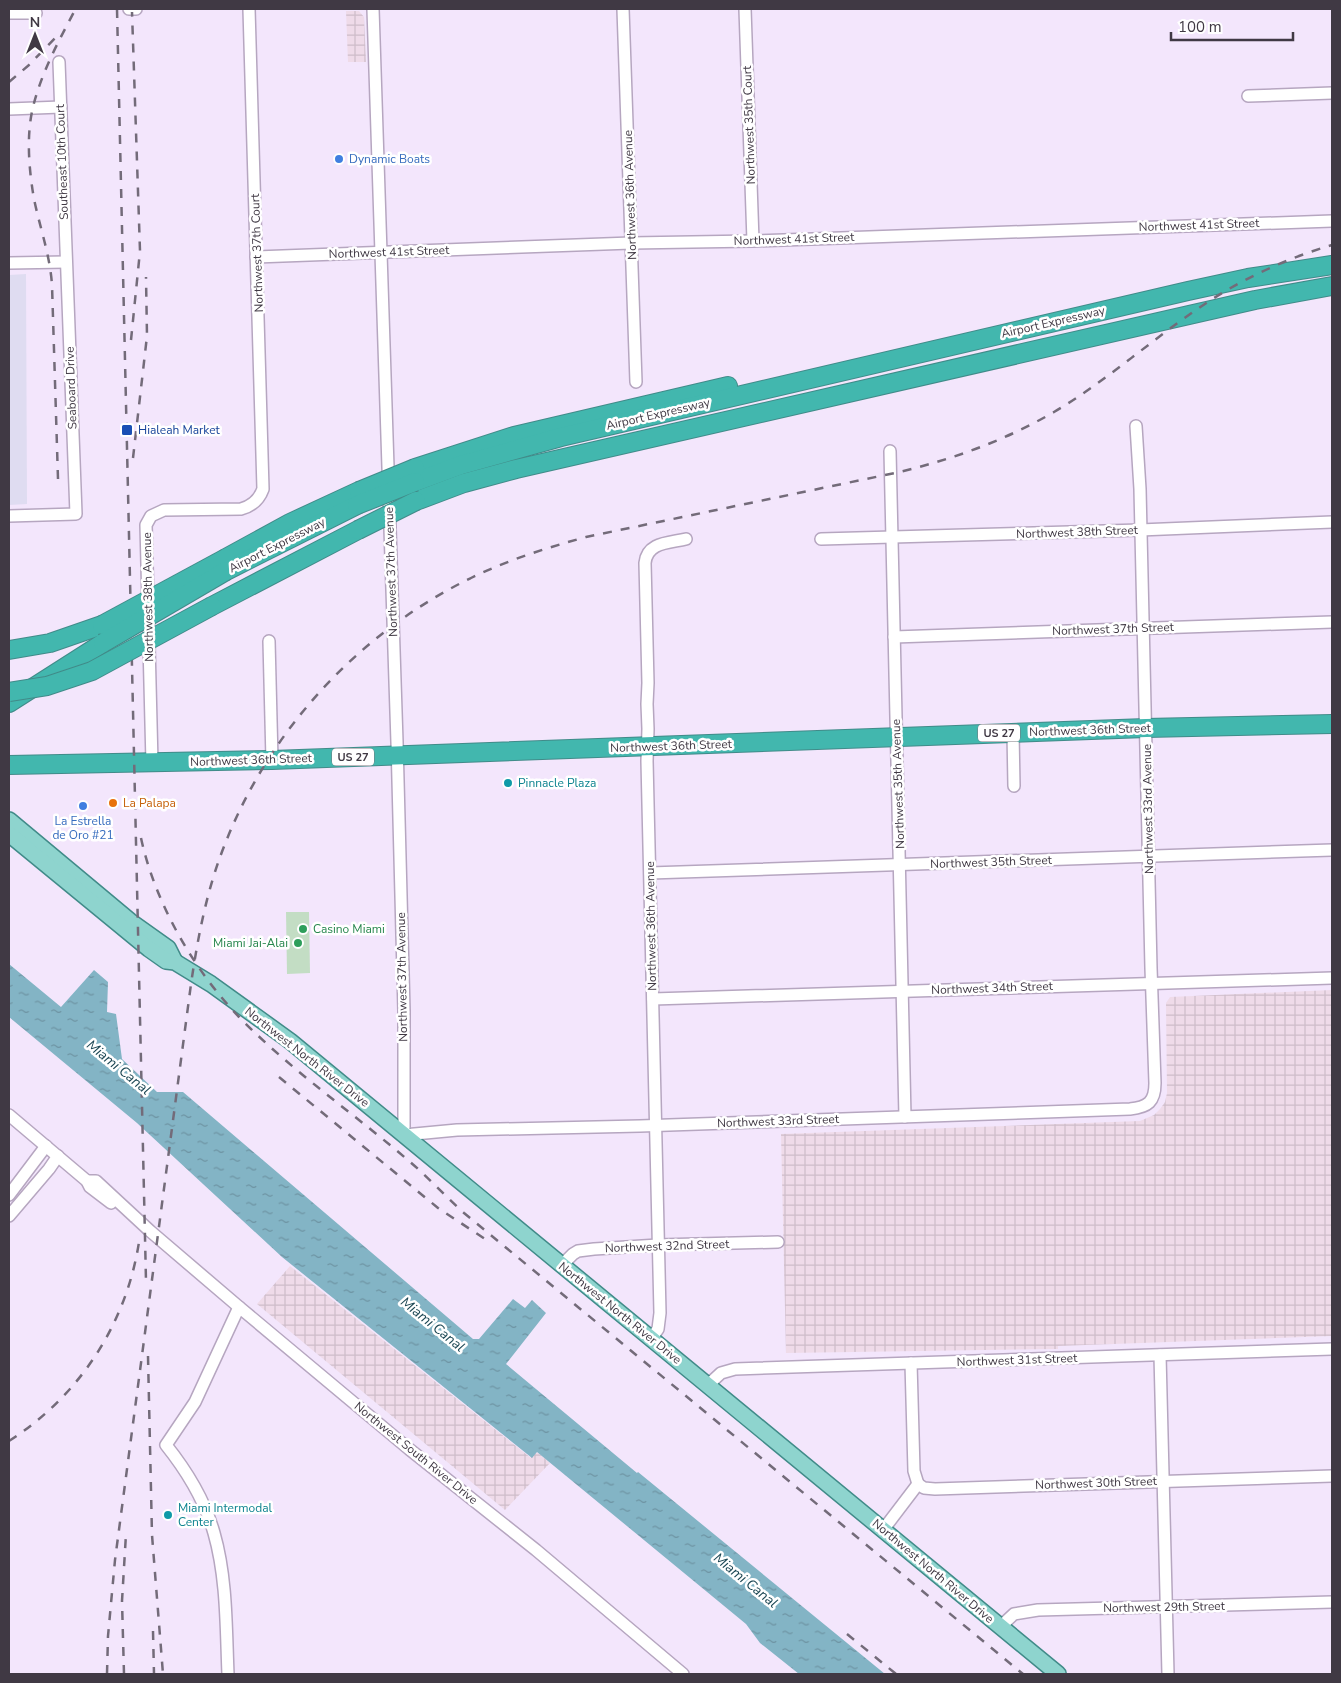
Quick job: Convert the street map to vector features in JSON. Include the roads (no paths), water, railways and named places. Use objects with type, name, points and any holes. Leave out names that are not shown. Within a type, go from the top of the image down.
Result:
[{"type":"highway","name":"Airport Expressway","points":[[9,700],[226,565],[358,498],[415,475],[461,465],[561,437],[947,346],[1204,287],[1332,264]]},
{"type":"highway","name":"Airport Expressway","points":[[9,700],[106,665],[212,606],[358,530],[416,501],[464,483],[516,469],[1180,317],[1255,300],[1332,286]]},
{"type":"highway","points":[[9,650],[50,643],[102,626],[226,565]]},
{"type":"highway","name":"Northwest 36th Street","points":[[9,765],[272,760],[1146,728],[1332,724]]},
{"type":"main road","name":"Northwest North River Drive","points":[[9,820],[45,857]]},
{"type":"main road","name":"Northwest North River Drive","points":[[9,834],[45,857],[168,948],[175,962],[211,984],[290,1041],[1058,1674]]},
{"type":"street","points":[[129,9],[136,9]]},
{"type":"street","name":"Northwest 37th Court","points":[[249,9],[264,478],[260,497]]},
{"type":"street","name":"Northwest 37th Avenue","points":[[372,9],[397,755],[404,1011],[404,1135]]},
{"type":"street","name":"Northwest 36th Avenue","points":[[623,9],[636,382]]},
{"type":"street","name":"Northwest 35th Court","points":[[745,9],[753,241]]},
{"type":"street","points":[[9,13],[36,13]]},
{"type":"street","name":"Southeast 10th Court","points":[[59,62],[66,262]]},
{"type":"street","points":[[1248,96],[1332,93]]},
{"type":"street","points":[[9,109],[60,107]]},
{"type":"street","name":"Northwest 41st Street","points":[[256,257],[1332,221]]},
{"type":"street","points":[[9,263],[66,262]]},
{"type":"street","name":"Seaboard Drive","points":[[9,516],[76,514],[66,262]]},
{"type":"street","name":"Northwest 33rd Avenue","points":[[1136,426],[1156,1083],[1151,1102]]},
{"type":"street","name":"Northwest 35th Avenue","points":[[890,450],[904,1117]]},
{"type":"street","name":"Northwest 38th Avenue","points":[[152,763],[146,525],[151,516],[164,510],[241,509],[252,504],[260,497]]},
{"type":"street","name":"Northwest 38th Street","points":[[821,539],[1140,530],[1332,522]]},
{"type":"street","name":"Northwest 36th Avenue","points":[[651,1339],[658,1329],[659,1321],[647,746],[648,683],[644,563],[647,554],[653,547],[686,539]]},
{"type":"street","name":"Northwest 37th Street","points":[[894,637],[1332,622]]},
{"type":"street","points":[[269,641],[272,760]]},
{"type":"street","points":[[1013,733],[1014,786]]},
{"type":"street","name":"Northwest 35th Street","points":[[650,873],[1332,850]]},
{"type":"street","name":"Northwest 34th Street","points":[[653,999],[1152,982],[1332,978]]},
{"type":"street","name":"Northwest 33rd Street","points":[[404,1135],[457,1130],[1130,1109],[1151,1102]]},
{"type":"street","name":"Northwest South River Drive","points":[[9,1115],[87,1181],[96,1181],[150,1231],[239,1307],[409,1449],[536,1550],[683,1674]]},
{"type":"street","points":[[9,1195],[46,1146]]},
{"type":"street","points":[[9,1216],[58,1156]]},
{"type":"street","name":"Northwest 32nd Street","points":[[562,1266],[573,1254],[586,1250],[658,1245],[778,1242]]},
{"type":"street","points":[[228,1674],[222,1577],[214,1534],[193,1485],[166,1445],[194,1402],[239,1307]]},
{"type":"street","name":"Northwest 31st Street","points":[[708,1385],[721,1373],[735,1369],[1332,1349]]},
{"type":"street","points":[[1160,1355],[1168,1674]]},
{"type":"street","points":[[883,1530],[918,1484],[914,1471],[911,1363]]},
{"type":"street","name":"Northwest 30th Street","points":[[918,1484],[924,1488],[935,1489],[1332,1476]]},
{"type":"street","name":"Northwest 29th Street","points":[[1000,1627],[1014,1614],[1023,1612],[1332,1602]]},
{"type":"water","name":"Miami Canal","points":[[9,964],[61,1007],[94,970],[108,982],[107,1012],[116,1014],[122,1059],[157,1092],[183,1092],[473,1339],[479,1339],[513,1299],[525,1308],[532,1300],[546,1313],[506,1364],[885,1674],[799,1674],[760,1643],[746,1624],[537,1452],[532,1458],[282,1257],[137,1123],[9,1017]]},
{"type":"railway","points":[[117,9],[146,1281]]},
{"type":"railway","points":[[58,479],[52,285],[47,252],[34,199],[29,141],[33,107],[45,70],[74,12]]},
{"type":"railway","points":[[131,340],[140,251],[132,12]]},
{"type":"railway","points":[[9,82],[29,65],[57,36]]},
{"type":"railway","points":[[107,1674],[108,1636],[115,1560],[191,984],[204,913],[213,878],[225,844],[244,802],[267,762],[293,724],[323,688],[356,656],[392,626],[430,600],[471,578],[513,560],[586,537],[895,473],[957,456],[996,441],[1054,412],[1073,400],[1181,321],[1230,288],[1280,264],[1332,245]]},
{"type":"railway","points":[[133,458],[147,336],[146,277]]},
{"type":"railway","points":[[141,838],[147,862],[166,911],[192,958],[224,1000],[261,1038],[423,1173],[464,1213],[1023,1674]]},
{"type":"railway","points":[[279,1077],[438,1208],[488,1241]]},
{"type":"railway","points":[[9,1441],[35,1422],[58,1401],[79,1378],[97,1353],[113,1325],[125,1297],[140,1235]]},
{"type":"railway","points":[[148,1356],[152,1535],[163,1674]]},
{"type":"railway","points":[[124,1674],[122,1601],[126,1534]]},
{"type":"railway","points":[[153,1631],[154,1674]]},
{"type":"railway","points":[[847,1634],[896,1674]]},
{"type":"place","name":"Dynamic Boats","points":[[339,159]]},
{"type":"place","name":"Hialeah Market","points":[[127,430]]},
{"type":"place","name":"Pinnacle Plaza","points":[[508,783]]},
{"type":"place","name":"La Palapa","points":[[113,803]]},
{"type":"place","name":"La Estrella de Oro #21","points":[[83,806]]},
{"type":"place","name":"Casino Miami","points":[[303,929]]},
{"type":"place","name":"Miami Jai-Alai","points":[[298,943]]},
{"type":"place","name":"Miami Intermodal Center","points":[[168,1515]]}]
